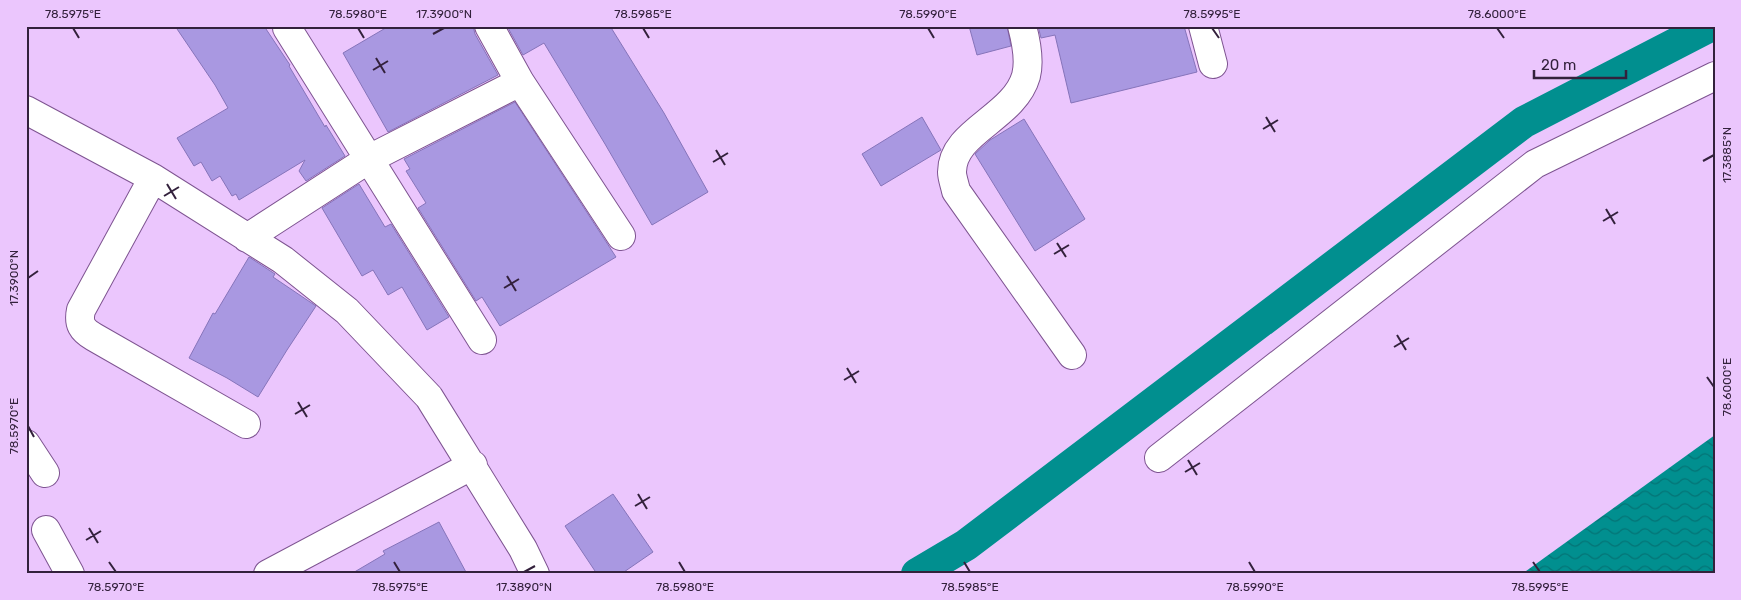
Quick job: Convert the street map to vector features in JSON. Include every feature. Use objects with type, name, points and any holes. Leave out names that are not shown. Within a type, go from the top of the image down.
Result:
[{"type":"street","points":[[489,26],[520,82],[621,236]]},
{"type":"street","points":[[1022,26],[1026,57],[1026,76],[1010,103],[997,116],[966,138],[955,156],[952,173],[956,191],[1072,355]]},
{"type":"street","points":[[1204,26],[1213,64]]},
{"type":"street","points":[[287,28],[482,340]]},
{"type":"street","points":[[1159,458],[1535,164],[1715,76]]},
{"type":"street","points":[[247,238],[369,159],[520,82]]},
{"type":"street","points":[[26,110],[153,178],[283,260],[347,312],[430,397],[523,549],[535,574]]},
{"type":"street","points":[[153,178],[81,310],[80,325],[90,334],[246,424]]},
{"type":"street","points":[[26,444],[45,473]]},
{"type":"street","points":[[268,574],[472,465]]},
{"type":"street","points":[[46,530],[70,574]]},
{"type":"water","points":[[1715,435],[1715,574],[1522,574],[1701,445]]},
{"type":"building","points":[[175,26],[264,26],[290,65],[325,127],[326,125],[345,156],[306,181],[299,171],[305,160],[239,200],[236,194],[232,196],[220,176],[212,181],[201,162],[194,166],[177,138],[228,108],[215,85]]},
{"type":"building","points":[[389,26],[473,26],[475,34],[498,75],[388,132],[343,53]]},
{"type":"building","points":[[507,26],[610,26],[664,113],[708,192],[652,225],[544,43],[523,55]]},
{"type":"building","points":[[969,26],[1007,26],[1011,46],[977,55]]},
{"type":"building","points":[[1038,26],[1184,26],[1197,72],[1071,103],[1055,35],[1041,38]]},
{"type":"building","points":[[515,102],[616,257],[500,326],[482,297],[476,301],[418,208],[426,203],[406,171],[410,169],[404,159]]},
{"type":"building","points":[[922,117],[941,150],[881,186],[862,154]]},
{"type":"building","points":[[1024,119],[1085,219],[1035,251],[975,154],[990,140]]},
{"type":"building","points":[[359,184],[385,227],[391,224],[449,317],[427,330],[402,287],[388,295],[373,270],[362,276],[322,208]]},
{"type":"building","points":[[249,257],[275,274],[273,277],[316,306],[258,397],[189,358],[213,313],[215,314]]},
{"type":"building","points":[[613,494],[653,552],[621,574],[597,574],[565,526]]},
{"type":"building","points":[[439,522],[467,574],[351,574],[385,554],[383,551]]},
{"type":"waterway","points":[[917,574],[966,545],[1524,122],[1710,26]]}]
